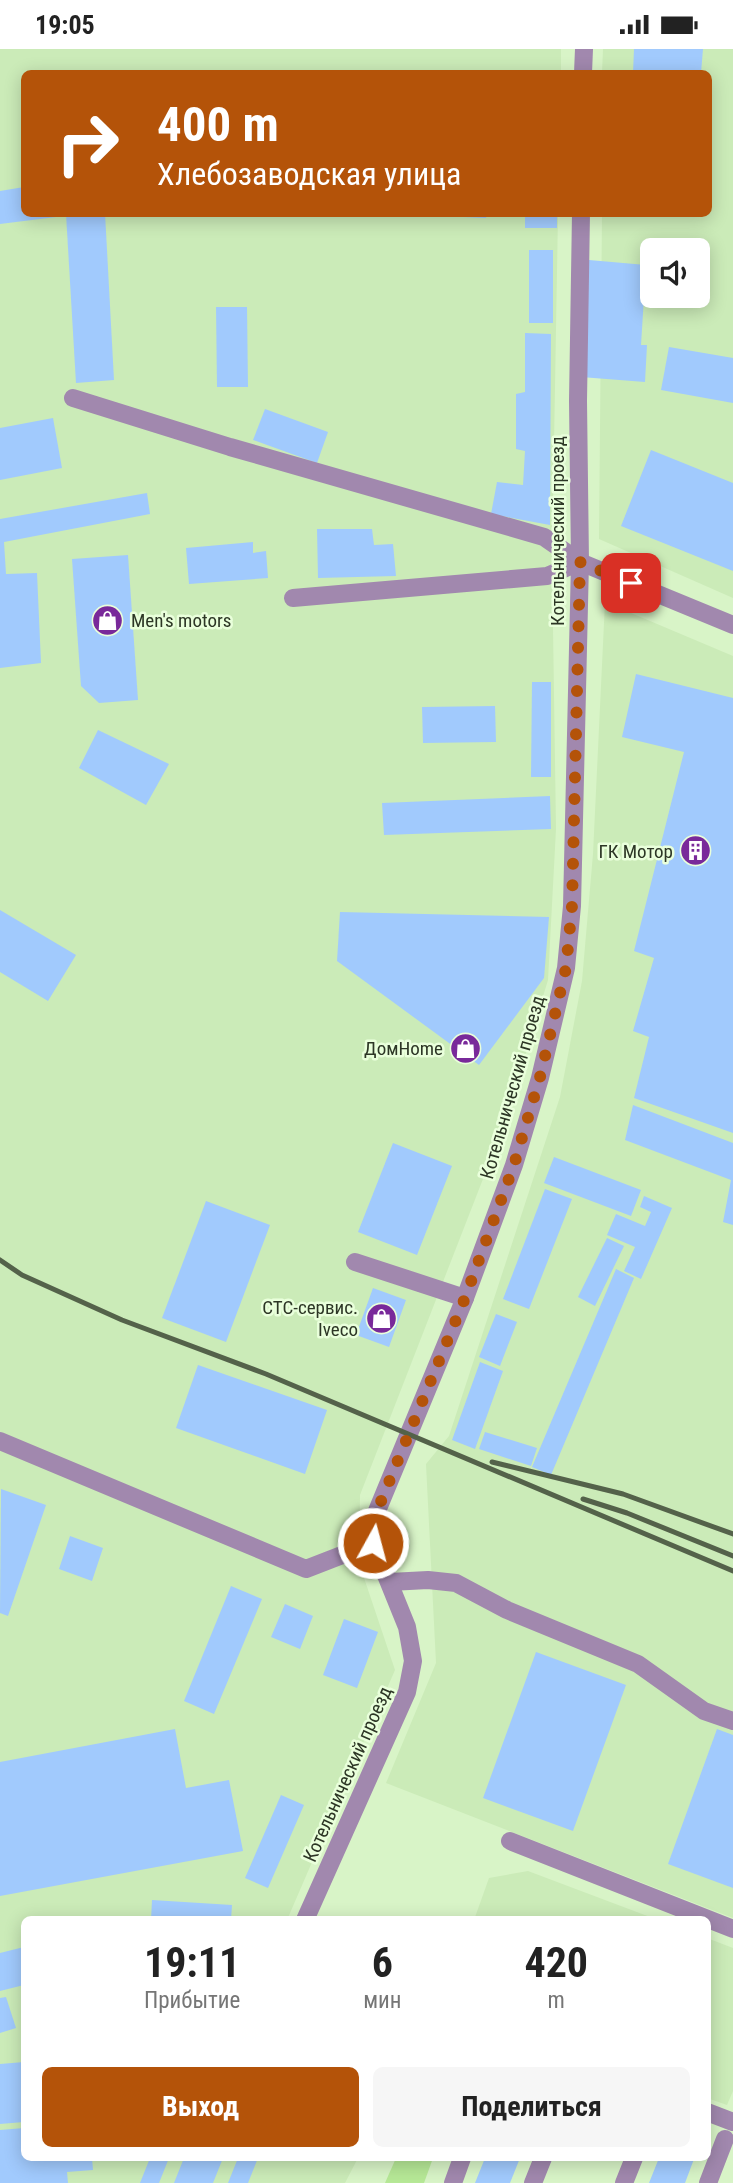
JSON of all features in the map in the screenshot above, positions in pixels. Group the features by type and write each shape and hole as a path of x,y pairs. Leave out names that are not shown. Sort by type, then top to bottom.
{"street":[{"path":"583,70 584,49"},
{"name":"Котельнический проезд","path":"307,1916 407,1692 413,1661 407,1627 373,1543 377,1511 465,1298 514,1165 540,1077 566,968 572,906 580,562 578,401 581,217"},
{"path":"73,398 230,447 544,537 580,562 733,625"},
{"path":"293,598 547,576 580,562"},
{"path":"355,1262 465,1298"},
{"path":"0,1441 306,1569 373,1543"},
{"path":"390,1582 428,1580 456,1583 507,1610 638,1664 704,1711 733,1721"},
{"path":"510,1841 700,1916"},
{"path":"711,1920 733,1929"},
{"path":"711,2114 733,2122"},
{"path":"708,2183 729,2141 711,2134"},
{"path":"453,2183 461,2161"},
{"path":"533,2183 542,2161"},
{"path":"624,2183 633,2161"}],"shaded area":[{"path":"0,49 561,49 561,70 21,70 21,217 558,217 552,560 556,829 548,980 504,1125 360,1495 359,1563 395,1670 289,1916 21,1916 21,2161 356,2161 345,2183 0,2183"},
{"path":"603,49 733,49 733,598 599,539 602,217 712,217 712,70 602,70"},
{"path":"605,602 733,656 733,1918 386,1783 436,1663 426,1464 449,1436 560,1097 582,981 593,854"},
{"path":"528,1871 647,1916 475,1916 489,1878"},
{"path":"711,1940 733,1948 733,2091 727,2105 711,2099"},
{"path":"395,2161 432,2161 424,2183 385,2183"}],"building":[{"path":"634,49 703,49 701,70 633,70"},
{"path":"21,188 21,217 56,217 0,224 0,191"},
{"path":"66,217 105,217 114,380 76,383"},
{"path":"525,217 557,217 557,228 525,228"},
{"path":"529,250 553,250 553,323 529,323"},
{"path":"589,260 640,264 640,308 643,308 641,345 647,345 645,382 581,377"},
{"path":"216,307 247,307 248,387 217,387"},
{"path":"525,333 551,334 550,525 491,514 497,482 523,485 525,451 516,449 516,394 525,392"},
{"path":"669,347 733,358 733,403 661,390"},
{"path":"265,409 328,432 317,463 253,440"},
{"path":"53,418 62,468 0,480 0,428"},
{"path":"651,450 733,483 733,571 621,526"},
{"path":"147,493 150,514 4,542 6,574 37,573 41,663 0,668 0,519"},
{"path":"317,529 372,529 374,545 393,544 396,576 318,578"},
{"path":"253,542 253,553 266,551 268,578 189,584 186,548"},
{"path":"128,555 138,700 99,703 81,686 72,559"},
{"name":"ГК Мотор","path":"636,674 733,698 733,1133 634,1098 649,1037 633,1031 654,958 634,951 684,752 622,737"},
{"path":"532,682 551,682 551,777 531,777"},
{"path":"495,706 496,742 423,743 422,707"},
{"path":"98,730 169,764 146,805 79,768"},
{"path":"550,796 551,829 384,835 382,803"},
{"path":"0,910 76,955 48,1001 0,972"},
{"path":"340,912 549,917 544,978 479,1065 337,961"},
{"path":"633,1105 733,1143 733,1225 723,1222 731,1180 625,1140"},
{"path":"393,1143 452,1166 417,1255 358,1232"},
{"path":"554,1157 641,1190 631,1216 544,1183"},
{"path":"545,1189 572,1199 529,1309 503,1299"},
{"path":"644,1196 672,1208 641,1279 624,1271 635,1247 607,1235 616,1214 645,1226 651,1212 640,1207"},
{"path":"206,1201 270,1225 226,1342 162,1318"},
{"path":"607,1238 624,1246 595,1306 578,1297"},
{"path":"616,1269 634,1278 551,1475 532,1467"},
{"name":"СТС-сервис. Iveco","path":"373,1288 406,1300 389,1347 356,1335"},
{"path":"496,1314 517,1322 500,1366 479,1357"},
{"path":"480,1362 503,1371 475,1449 452,1440"},
{"path":"198,1365 327,1410 305,1474 176,1428"},
{"path":"485,1432 537,1448 531,1466 479,1449"},
{"path":"1,1489 46,1505 8,1616 0,1613"},
{"path":"70,1536 103,1548 92,1581 59,1569"},
{"path":"231,1586 262,1599 214,1714 184,1701"},
{"path":"285,1604 313,1616 300,1649 271,1637"},
{"path":"344,1619 378,1632 357,1688 323,1675"},
{"path":"536,1652 626,1685 573,1831 483,1798"},
{"path":"175,1729 186,1788 229,1780 243,1851 0,1896 0,1762"},
{"path":"717,1729 733,1735 733,1888 668,1864"},
{"path":"281,1795 304,1805 268,1888 245,1878"},
{"path":"152,1900 232,1905 231,1916 151,1916"},
{"path":"21,1948 21,1986 0,1991 0,1953"},
{"path":"6,1997 16,2028 0,2033 0,1998"},
{"path":"21,2062 21,2122 0,2124 0,2064"},
{"path":"21,2128 21,2161 92,2161 93,2170 67,2172 68,2183 0,2183 0,2130"},
{"path":"149,2161 168,2161 159,2183 140,2183"},
{"path":"183,2161 222,2161 213,2183 174,2183"},
{"path":"237,2161 257,2161 248,2183 228,2183"},
{"path":"484,2161 519,2161 510,2183 475,2183"},
{"path":"658,2161 693,2161 685,2183 649,2183"}],"railway":[{"path":"0,1260 22,1275 122,1320 266,1374 733,1571"},
{"path":"492,1462 623,1494 733,1534"},
{"path":"583,1499 627,1513 733,1556"}],"place":[{"name":"Men's motors","path":"108,620"},
{"name":"ГК Мотор","path":"696,851"},
{"name":"ДомHome","path":"466,1048"},
{"name":"СТС-сервис. Iveco","path":"381,1318"}],"route":[{"path":"373,1543 377,1511 465,1298 514,1165 554,1024 566,968 572,906 580,562 631,583"}]}
